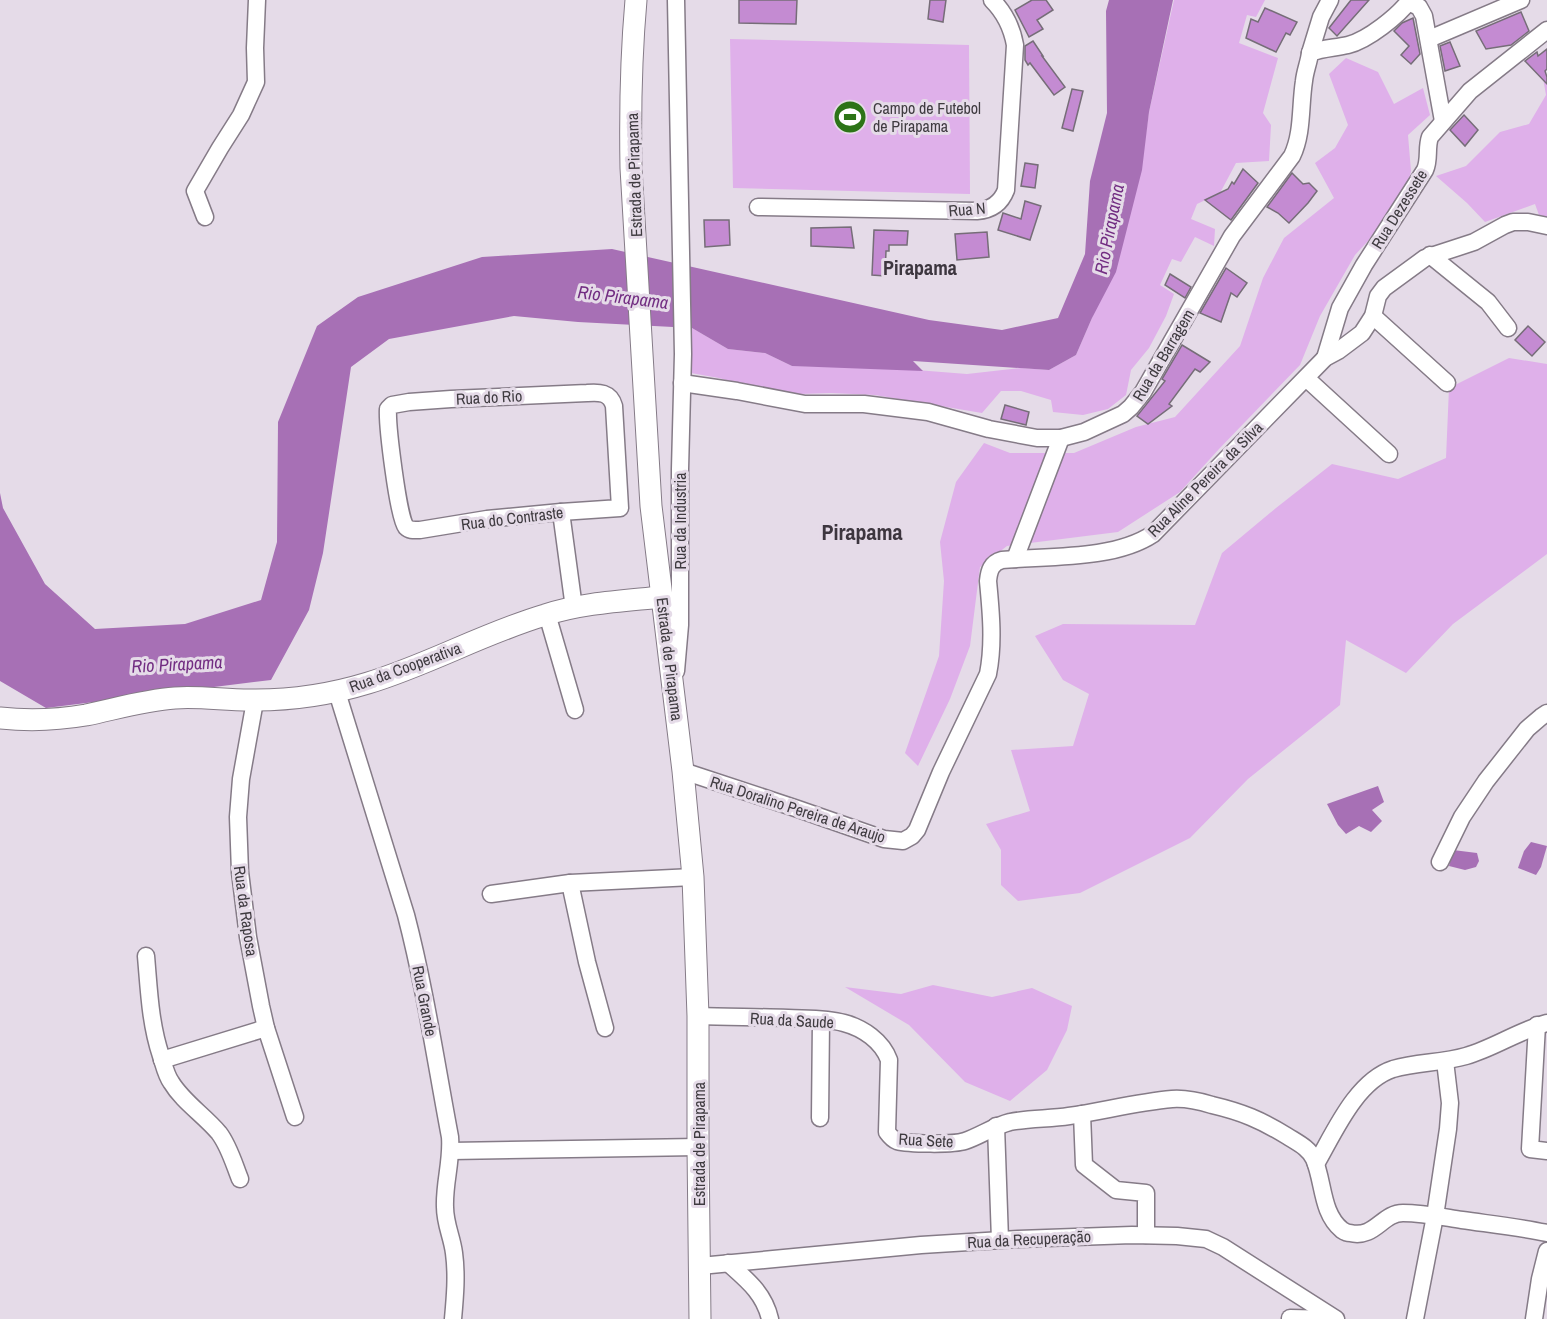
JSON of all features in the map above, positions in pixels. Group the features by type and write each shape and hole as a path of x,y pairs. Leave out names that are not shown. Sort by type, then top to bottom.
{"street":[{"path":"206,217 195,191 241,115 256,82 257,0"},
{"name":"Estrada de Pirapama","path":"636,0 633,30 631,135 651,506 670,596 673,687 693,877 698,1016 700,1319"},
{"name":"Rua da Industria","path":"670,596 680,469 683,354 676,0"},
{"name":"Rua N","path":"758,207 966,211 989,209 997,204 1003,198 1006,190 1015,45 1009,23 992,0"},
{"name":"Rua da Barragem","path":"682,383 805,404 864,404 905,409 1037,438 1061,438 1084,432 1122,414 1143,392 1232,236 1292,156 1299,134 1304,81 1310,53 1329,0"},
{"path":"1429,39 1521,0"},
{"path":"1310,53 1354,43 1402,10 1409,1 1419,7 1424,16 1443,121"},
{"name":"Rua Dezessete","path":"1326,358 1340,308 1364,265 1423,174 1427,165 1430,138 1470,91 1547,30"},
{"name":"Rua Aline Pereira da Silva","path":"912,836 917,830 941,772 988,674 991,643 988,581 991,567 998,561 1096,553 1122,548 1143,540 1162,525 1326,358 1357,338 1373,316 1378,296 1384,288 1430,255 1474,242 1505,225 1514,222 1528,222 1547,226"},
{"path":"1430,255 1488,302 1508,328"},
{"path":"1373,316 1447,383"},
{"path":"1306,378 1389,454"},
{"name":"Rua do Rio","path":"406,526 401,513 390,443 388,409 393,405 409,402 586,393 608,395 612,400 614,413 620,508"},
{"path":"1015,559 1061,438"},
{"name":"Rua do Contraste","path":"406,526 411,530 420,530 487,519 620,508"},
{"path":"561,512 574,608"},
{"name":"Rua da Cooperativa","path":"0,718 38,720 68,718 172,698 255,700 337,692 388,676 547,614 574,608 670,596"},
{"path":"547,614 575,710"},
{"name":"Rua Grande","path":"337,692 414,945 450,1137 451,1151 444,1206 445,1221 454,1250 456,1266 453,1319"},
{"name":"Rua da Raposa","path":"255,700 240,779 238,847 248,937 266,1028 295,1117"},
{"path":"1440,862 1457,826 1480,790 1527,729 1547,713"},
{"name":"Rua Doralino Pereira de Araujo","path":"683,771 885,839 903,841 912,836"},
{"path":"491,894 570,883 693,877"},
{"path":"570,883 604,1028"},
{"path":"146,956 152,1023 162,1060 171,1082 217,1131 240,1179"},
{"name":"Rua da Saude","path":"698,1016 821,1020 844,1023 858,1028 880,1043"},
{"path":"820,1118 821,1020"},
{"path":"1547,1151 1530,1149 1542,1024 1528,1028 1477,1052 1445,1061 1393,1069 1374,1079 1356,1098 1316,1164 1329,1211 1335,1222 1346,1232 1364,1234 1395,1214 1401,1213 1547,1233"},
{"path":"162,1060 266,1028"},
{"name":"Rua Sete","path":"880,1043 889,1060 887,1132 891,1138 898,1141 963,1142 996,1126 1023,1120 1055,1118 1173,1099 1198,1101 1237,1110 1271,1126 1307,1149 1316,1164"},
{"path":"1415,1319 1450,1116 1445,1061"},
{"path":"1082,1114 1084,1165 1116,1190 1146,1193 1146,1235"},
{"path":"996,1126 1000,1240"},
{"path":"451,1151 698,1147"},
{"name":"Rua da Recuperação","path":"700,1266 921,1245 1000,1240 1146,1235 1194,1237 1215,1243 1337,1319"},
{"path":"1534,1319 1547,1251"},
{"path":"728,1263 761,1296 767,1306 770,1319"},
{"path":"1290,1318 1337,1319"}],"shaded area":[{"path":"1174,0 1265,0 1256,17 1247,15 1239,43 1278,58 1263,113 1271,125 1269,161 1236,163 1220,193 1197,204 1191,219 1215,229 1214,246 1195,237 1181,262 1172,259 1160,285 1174,294 1166,316 1149,348 1131,370 1126,395 1108,409 1083,415 1053,412 1051,400 1021,391 1001,391 982,413 875,395 800,394 754,388 691,373 692,328 728,349 765,353 792,366 878,367 967,374 1021,368 1049,370 1076,355 1092,318 1140,175 1149,112"},
{"name":"Campo de Futebol de Pirapama","path":"730,39 969,45 970,194 733,188"},
{"path":"1346,58 1378,72 1394,104 1423,88 1430,115 1408,135 1411,171 1405,201 1355,255 1320,316 1300,365 1180,492 1118,532 1007,546 980,567 970,646 950,699 918,766 905,753 939,656 944,581 940,542 956,482 984,443 1010,453 1074,453 1136,427 1175,417 1240,346 1263,278 1284,238 1334,198 1315,163 1335,148 1348,125 1329,74"},
{"path":"1547,75 1547,217 1539,215 1535,204 1485,222 1436,176 1466,166 1500,132 1529,124 1546,95 1543,78"},
{"path":"1509,358 1547,364 1547,554 1453,624 1406,673 1346,640 1340,705 1248,779 1190,838 1080,893 1018,901 1001,885 1001,850 986,824 1030,811 1011,750 1073,746 1089,694 1063,680 1035,636 1063,624 1195,625 1222,553 1332,464 1398,479 1446,458 1449,388"},
{"path":"933,985 992,997 1032,988 1072,1006 1067,1030 1047,1070 1010,1101 965,1082 909,1025 845,987 901,994"}],"water":[{"name":"Rio Pirapama","path":"1109,0 1173,0 1149,112 1142,170 1116,272 1076,355 1049,370 913,361 923,371 792,366 765,353 728,349 692,328 514,316 389,339 351,367 323,553 309,610 271,680 46,708 0,681 0,493 3,508 45,584 95,629 185,624 261,600 277,542 278,422 317,326 358,297 482,257 612,249 929,320 1002,330 1058,318 1085,254 1090,181 1107,113 1106,11"},
{"path":"1378,786 1384,802 1372,810 1382,821 1371,832 1359,826 1346,834 1338,825 1327,804"},
{"path":"1531,842 1547,846 1541,867 1536,875 1518,868 1524,851"},
{"path":"1453,850 1477,853 1479,861 1476,867 1465,870 1449,866"}],"building":[{"path":"739,0 797,0 796,24 739,23"},
{"path":"930,0 946,0 943,22 928,19"},
{"path":"1032,0 1046,0 1053,10 1037,20 1043,29 1029,37 1015,10"},
{"path":"1351,0 1369,0 1337,36 1329,28"},
{"path":"1265,8 1297,22 1290,35 1286,33 1276,52 1246,38 1251,19 1258,22"},
{"path":"1521,12 1529,31 1511,45 1486,49 1476,31"},
{"path":"1413,18 1420,54 1411,64 1401,55 1409,46 1394,31 1402,23"},
{"path":"1033,41 1065,87 1054,95 1030,63 1028,65 1025,60 1025,46"},
{"path":"1450,42 1460,66 1445,71 1440,46"},
{"path":"1547,49 1547,69 1545,71 1547,84 1525,61 1537,52 1538,56"},
{"path":"1072,89 1083,91 1073,131 1062,128"},
{"path":"1464,115 1478,130 1465,146 1450,130"},
{"path":"1025,163 1038,165 1035,188 1021,186"},
{"path":"1243,169 1258,183 1231,220 1205,200 1228,189"},
{"path":"1292,173 1303,184 1309,183 1317,191 1289,223 1267,207"},
{"path":"1025,201 1041,206 1030,240 998,230 1003,213 1021,219"},
{"path":"704,220 729,220 730,245 705,247"},
{"path":"851,227 854,248 811,246 811,228"},
{"path":"874,230 908,231 907,245 889,245 889,251 886,251 885,276 872,275"},
{"path":"987,232 989,257 957,260 955,234"},
{"path":"1226,268 1247,283 1237,297 1231,293 1221,322 1200,313"},
{"path":"1170,274 1191,287 1185,298 1165,285"},
{"path":"1528,326 1545,342 1532,356 1515,340"},
{"path":"1182,345 1210,362 1200,372 1195,369 1169,404 1172,406 1148,424 1137,416 1165,381 1162,379"},
{"path":"1005,405 1029,412 1026,425 1001,419"}],"place":[{"name":"Campo de Futebol de Pirapama","path":"850,117"}],"district":[{"name":"Pirapama","path":"920,267"},
{"name":"Pirapama","path":"862,532"}]}
